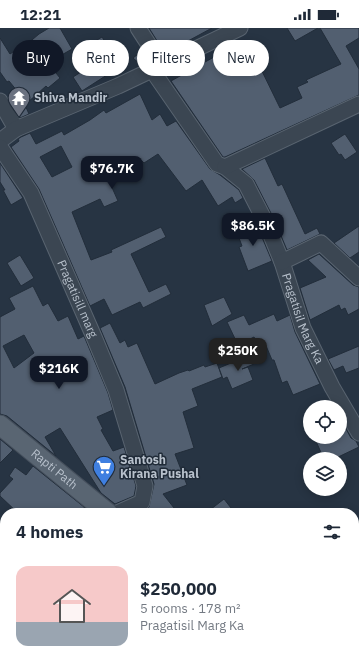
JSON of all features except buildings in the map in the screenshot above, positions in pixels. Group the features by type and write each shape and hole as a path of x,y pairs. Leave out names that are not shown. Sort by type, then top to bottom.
{"main road":[{"name":"Rapti Path","path":"0,426 102,508"}],"street":[{"name":"Pragatisil Marg Ka","path":"138,28 144,40"},
{"path":"205,45 240,28"},
{"path":"0,141 16,129 140,76"},
{"name":"Pragatisil Marg Ka","path":"162,76 217,164 225,167 246,184 266,223 282,262 303,328 332,386 359,433"},
{"path":"0,101 16,129"},
{"path":"225,167 359,104"},
{"name":"Pragatisill marg","path":"0,147 31,194 116,390 145,486 142,502 128,508"},
{"path":"282,262 321,243 359,278"}],"place":[{"name":"Shiva Mandir","path":"19,118"},
{"name":"Santosh Kirana Pushal","path":"104,486"}]}
